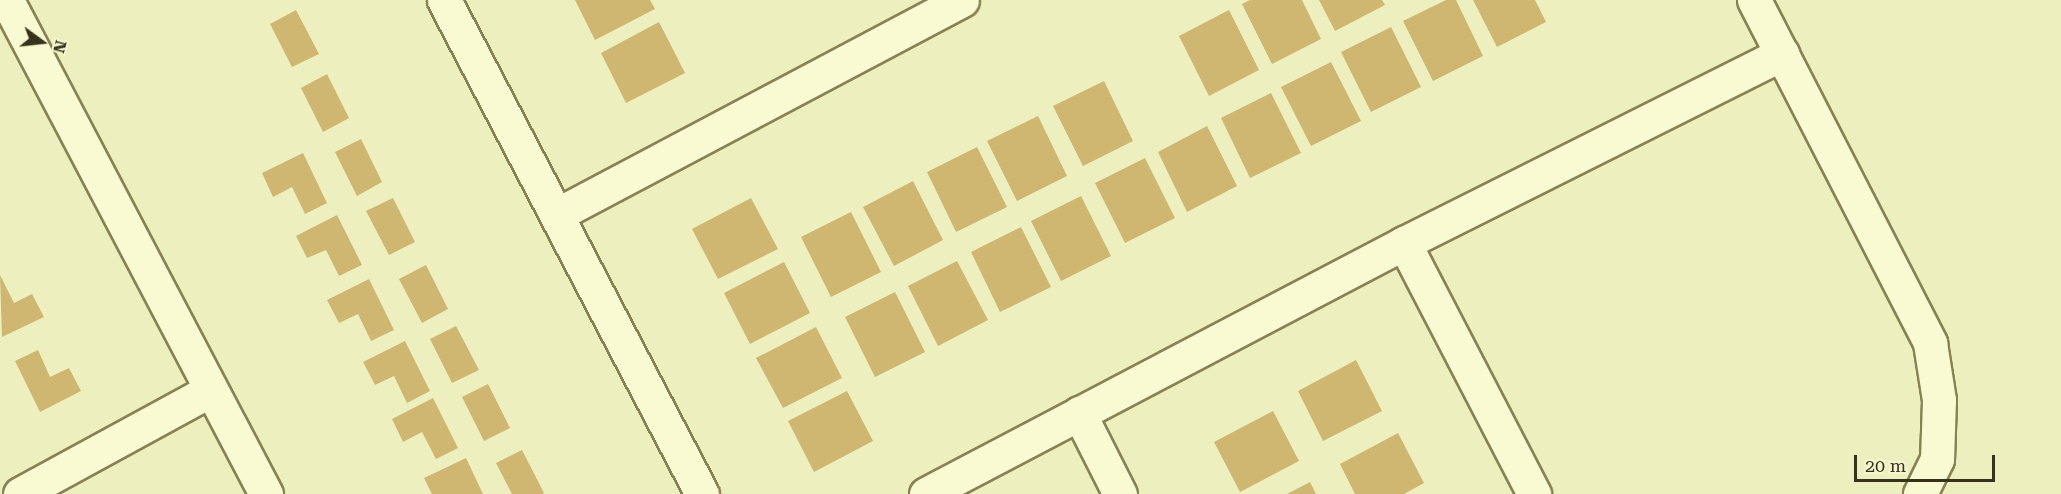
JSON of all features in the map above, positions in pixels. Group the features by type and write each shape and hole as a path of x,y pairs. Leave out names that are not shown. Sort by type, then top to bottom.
{"street":[{"path":"444,0 558,214 702,494"},
{"path":"558,214 962,0"},
{"path":"1754,0 1930,343 1939,400 1937,459 1920,494"},
{"path":"12,8 266,494"},
{"path":"926,494 1404,243 1782,54"},
{"path":"1404,243 1534,494"},
{"path":"20,494 211,390"},
{"path":"1079,413 1120,494"}],"building":[{"path":"575,0 650,0 655,9 595,40"},
{"path":"1250,0 1302,0 1321,39 1272,64 1242,4"},
{"path":"1319,0 1382,0 1385,5 1335,31"},
{"path":"1446,0 1456,0 1483,56 1433,81 1403,21"},
{"path":"1473,0 1535,0 1546,22 1497,47"},
{"path":"296,10 319,54 292,67 270,24"},
{"path":"1229,10 1259,70 1209,96 1179,36"},
{"path":"659,22 685,73 626,103 601,53"},
{"path":"1391,27 1421,87 1371,112 1341,52"},
{"path":"1331,62 1361,121 1311,146 1281,87"},
{"path":"327,74 349,118 323,132 301,88"},
{"path":"1104,81 1133,141 1083,166 1053,106"},
{"path":"1271,93 1301,153 1250,178 1221,118"},
{"path":"1038,116 1067,176 1017,201 987,141"},
{"path":"1207,126 1237,186 1187,212 1158,152"},
{"path":"361,139 382,182 357,196 335,152"},
{"path":"977,147 1007,207 956,232 927,172"},
{"path":"303,153 327,203 305,214 292,187 273,197 262,173"},
{"path":"1145,158 1175,218 1125,243 1095,183"},
{"path":"913,181 943,240 894,266 863,207"},
{"path":"1081,196 1111,256 1061,281 1031,221"},
{"path":"393,198 415,242 389,255 366,211"},
{"path":"751,198 778,249 718,279 692,229"},
{"path":"851,212 881,272 831,297 801,237"},
{"path":"337,215 362,265 339,276 326,250 307,258 296,236"},
{"path":"1021,227 1051,287 1000,312 971,252"},
{"path":"957,261 988,320 938,346 908,286"},
{"path":"784,262 810,313 750,344 724,293"},
{"path":"426,265 448,309 422,323 399,279"},
{"path":"0,275 14,303 32,294 44,317 2,337"},
{"path":"369,279 394,330 371,341 358,314 339,323 327,300"},
{"path":"895,292 925,352 875,377 845,317"},
{"path":"456,326 479,370 452,383 430,339"},
{"path":"816,327 842,378 783,408 756,358"},
{"path":"405,341 430,391 407,403 394,376 375,385 363,362"},
{"path":"38,350 50,377 69,368 81,391 40,412 15,361"},
{"path":"1356,360 1382,411 1323,441 1298,391"},
{"path":"488,384 510,428 484,441 462,397"},
{"path":"847,391 873,441 814,472 788,421"},
{"path":"433,398 458,448 436,459 422,432 403,442 392,419"},
{"path":"1273,411 1299,461 1240,492 1214,442"},
{"path":"1398,433 1424,483 1404,494 1355,494 1340,464"},
{"path":"522,450 544,493 542,494 512,494 496,463"},
{"path":"466,458 483,494 432,494 424,478"},
{"path":"1310,482 1316,494 1287,494"}]}
